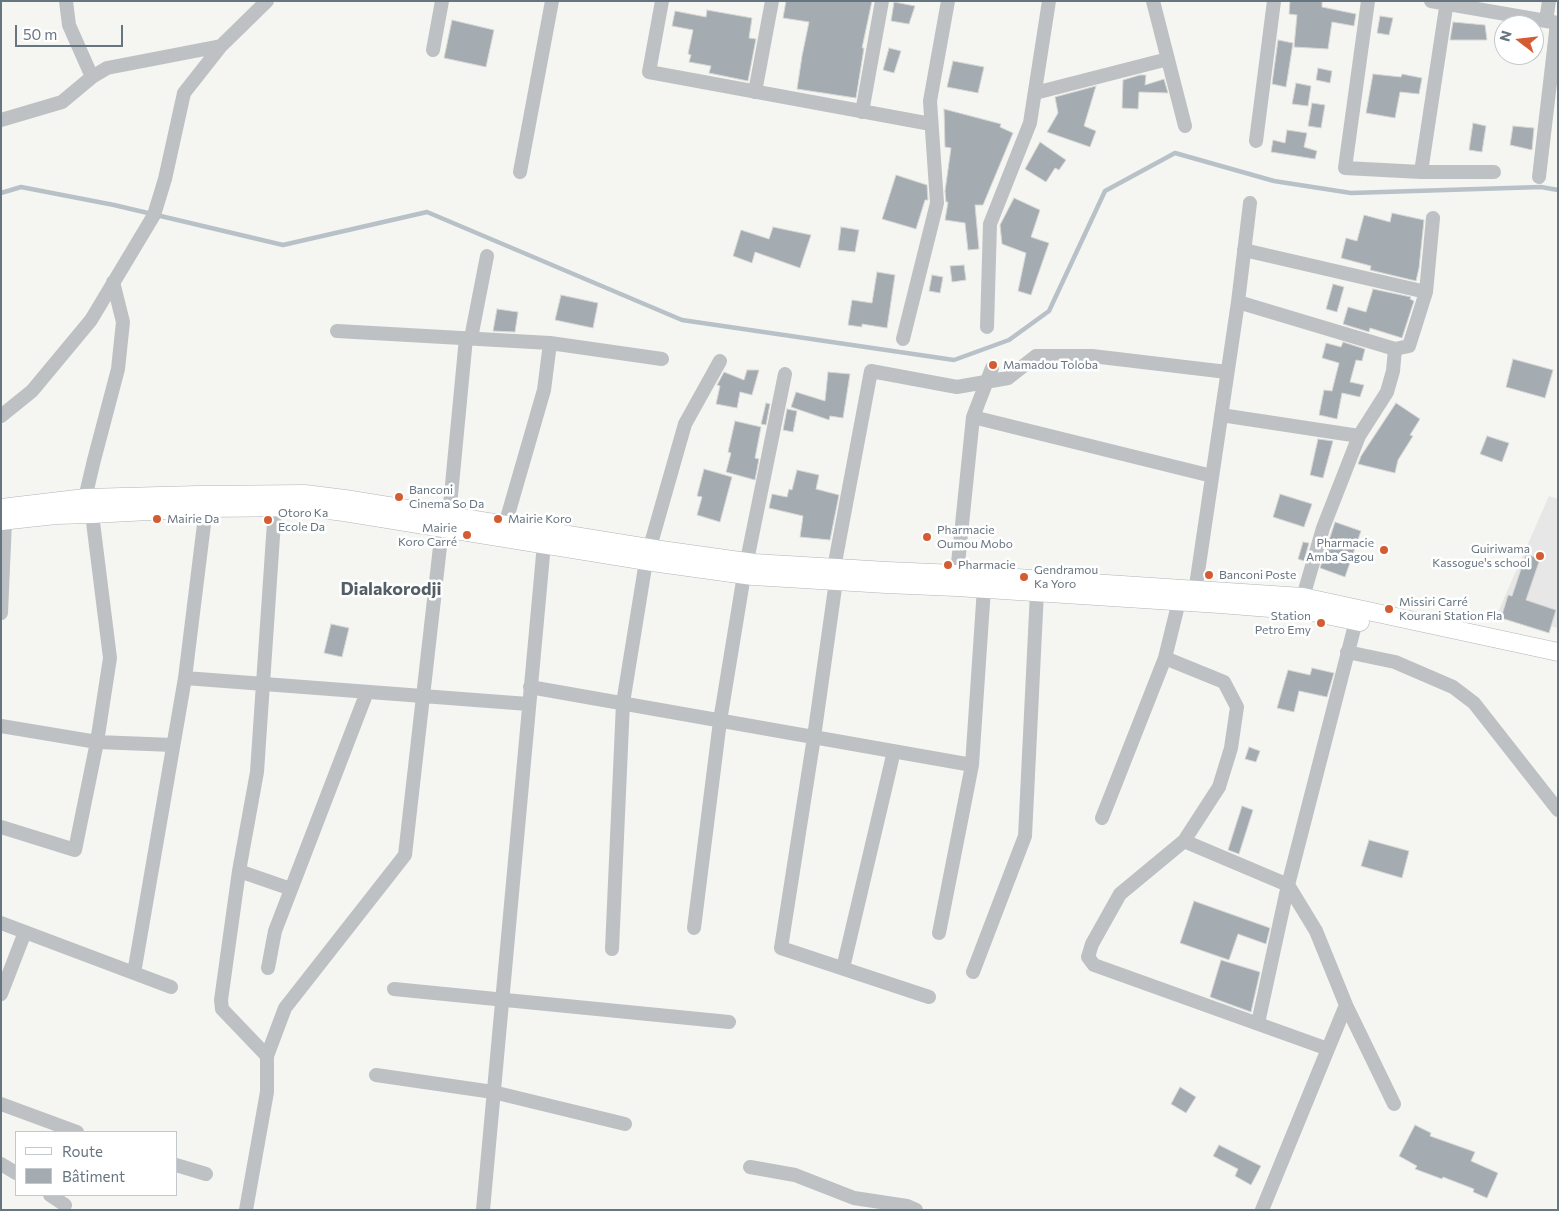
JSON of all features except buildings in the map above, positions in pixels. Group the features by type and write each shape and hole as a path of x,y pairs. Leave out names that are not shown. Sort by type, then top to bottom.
{"main road":[{"path":"3,517 56,515 89,506 198,495 305,494 345,499 544,544 648,555 745,569 1187,595 1307,611 1558,664"},
{"path":"89,506 304,507 445,522 505,525 648,555"},
{"path":"956,580 984,588 1037,592 1303,597 1558,652"}],"street":[{"path":"66,1 69,26 92,77"},
{"path":"1,416 32,391 91,320 154,215 165,180 184,93 221,46 267,1"},
{"path":"433,50 442,1"},
{"path":"520,172 552,1"},
{"path":"662,1 649,72 931,124"},
{"path":"755,92 772,1"},
{"path":"862,112 882,1"},
{"path":"903,339 937,203 930,101 948,1"},
{"path":"987,327 990,224 1030,122 1048,1"},
{"path":"1153,1 1185,126"},
{"path":"1256,141 1274,1"},
{"path":"1368,1 1346,169 1494,172"},
{"path":"1431,1 1553,23"},
{"path":"1539,177 1553,23 1549,1"},
{"path":"1421,172 1447,3"},
{"path":"1,120 62,102 92,77 107,68 221,46"},
{"path":"1035,93 1168,59"},
{"path":"1102,818 1165,658 1187,595 1212,476 1238,302 1250,203"},
{"path":"1238,302 1395,349 1404,348 1410,344 1426,292 1433,218"},
{"path":"1244,250 1426,292"},
{"path":"246,1210 267,1092 268,1056 285,1008 405,855 423,696 469,338 487,256"},
{"path":"1,827 75,850 97,742 110,658 89,506 94,460 118,369 123,322 113,282"},
{"path":"337,331 550,343 662,359"},
{"path":"505,525 544,390 550,343"},
{"path":"1303,597 1323,528 1358,436 1387,392 1393,371 1395,349"},
{"path":"929,997 781,948 814,737 835,575 871,371 957,388 1008,378 1036,356 1092,356 1228,372"},
{"path":"612,949 623,703 648,555 685,424 720,361"},
{"path":"956,580 973,417 992,368"},
{"path":"694,928 720,721 745,569 785,374"},
{"path":"1221,415 1358,436"},
{"path":"973,417 1212,476"},
{"path":"268,1056 222,1009 221,1000 239,871 257,772 275,507"},
{"path":"134,973 185,678 206,508"},
{"path":"1,613 3,517"},
{"path":"483,1210 544,544"},
{"path":"939,933 972,765 984,588"},
{"path":"973,972 1025,836 1037,592"},
{"path":"1258,1023 1288,885 1356,621"},
{"path":"1347,652 1395,662 1453,687 1474,703 1558,810"},
{"path":"1165,658 1224,682 1237,707 1231,748 1219,787 1184,840 1120,894 1092,944 1088,957 1094,965 1328,1049"},
{"path":"185,678 528,704"},
{"path":"530,687 972,765"},
{"path":"268,968 275,931 367,692"},
{"path":"1,726 97,742 173,745"},
{"path":"843,968 894,751"},
{"path":"1184,840 1288,885 1316,931 1346,1005 1394,1104"},
{"path":"239,871 291,889"},
{"path":"1,923 171,987"},
{"path":"1,994 25,932"},
{"path":"394,990 729,1022"},
{"path":"1262,1210 1346,1005"},
{"path":"376,1075 493,1092 625,1124"},
{"path":"1,1104 74,1131"},
{"path":"1,1164 15,1172"},
{"path":"178,1165 206,1174"},
{"path":"750,1168 795,1175 854,1198 907,1206 916,1210"},
{"path":"52,1196 66,1203"}],"shaded area":[{"name":"Guiriwama Kassogue's school","path":"1549,496 1558,499 1558,628 1498,612"}],"waterway":[{"path":"1,193 21,187 114,205 283,245 427,212 682,320 954,360 1009,340 1049,311 1105,191 1175,153 1274,181 1351,193 1541,187 1558,190"}],"place":[{"name":"Mamadou Toloba","path":"993,365"},
{"name":"Banconi Cinema So Da","path":"399,497"},
{"name":"Mairie Da","path":"157,519"},
{"name":"Mairie Koro","path":"498,519"},
{"name":"Otoro Ka Ecole Da","path":"268,520"},
{"name":"Mairie Koro Carré","path":"467,535"},
{"name":"Pharmacie Oumou Mobo","path":"927,537"},
{"name":"Pharmacie Amba Sagou","path":"1384,550"},
{"name":"Guiriwama Kassogue's school","path":"1540,556"},
{"name":"Pharmacie","path":"948,565"},
{"name":"Banconi Poste","path":"1209,575"},
{"name":"Gendramou Ka Yoro","path":"1024,577"},
{"name":"Missiri Carré Kourani Station Fla","path":"1389,609"},
{"name":"Station Petro Emy","path":"1321,623"}],"district":[{"name":"Dialakorodji","path":"391,589"}]}
